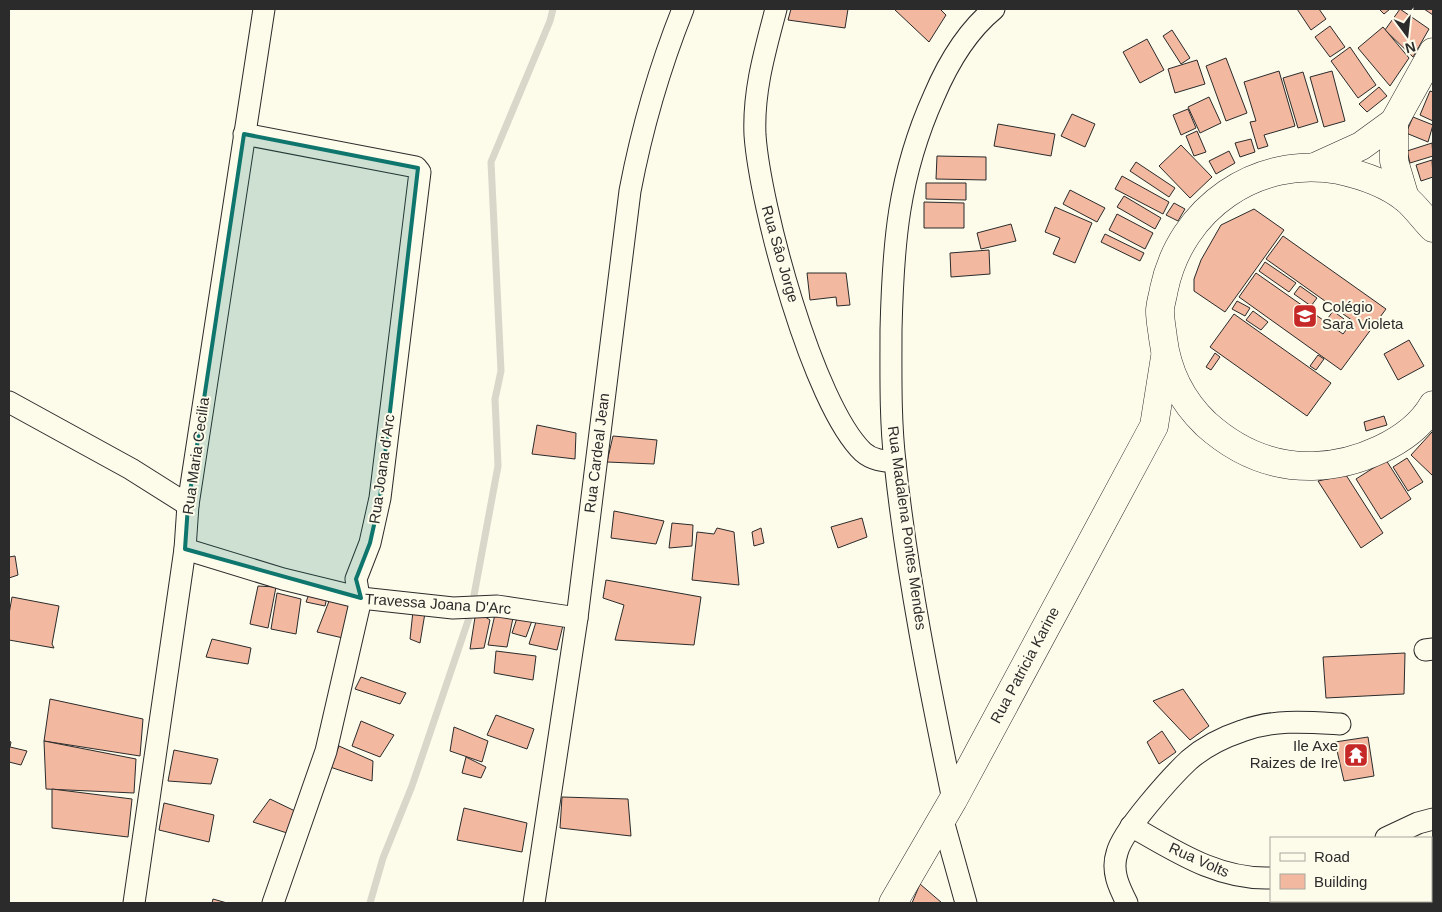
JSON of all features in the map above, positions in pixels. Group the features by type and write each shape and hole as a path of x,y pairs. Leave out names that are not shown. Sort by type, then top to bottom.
{"main road":[{"path":"1433,52 1394,122 1361,146 1318,166 1270,172 1227,192 1193,224 1169,264 1160,311 1166,357 1177,387 1194,413 1223,439 1256,457 1294,466 1332,466 1370,456 1403,436 1433,405"},
{"path":"1394,122 1394,161 1405,198"},
{"path":"1318,166 1364,175 1405,198 1433,228"},
{"name":"Rua Patricia Karine","path":"893,903 948,809 1154,426 1166,357"},
{"path":"1154,426 1174,417 1194,413"}],"street":[{"name":"Rua Maria Cecilia","path":"134,903 185,549 188,505 264,9"},
{"name":"Rua Cardeal Jean","path":"534,903 576,618 630,191 641,133 663,60 683,9"},
{"name":"Rua Sâo Jorge","path":"776,9 758,77 756,135 764,197 780,263 818,374 834,411 853,441 865,453 878,461 895,462"},
{"name":"Rua Madalena Pontes Mendes","path":"966,903 948,809 895,462 891,396 892,260 901,190 923,118 961,43 980,20 994,9"},
{"name":"Rua Joana d'Arc","path":"244,134 419,169 380,498 370,543 355,585 361,598 326,751 273,903"},
{"path":"9,402 130,469 188,505"},
{"name":"Travessa Joana D'Arc","path":"185,549 283,579 361,598 453,608 496,606 576,618"},
{"path":"1127,903 1115,874 1117,853 1131,826 1190,760 1214,743 1242,731 1267,724 1300,722 1340,724"},
{"path":"1388,837 1418,823 1433,819"},
{"name":"Rua Volts","path":"1131,826 1210,868 1232,875 1270,878"}],"highlighted area":[{"path":"244,134 418,168 380,498 370,543 356,579 361,598 185,549 188,505"}],"building":[{"path":"791,9 848,9 845,28 788,20"},
{"path":"894,9 940,9 946,15 929,42"},
{"path":"1297,9 1319,9 1326,19 1311,30"},
{"path":"1379,9 1390,9 1384,14"},
{"path":"1400,9 1429,29 1413,57 1385,30"},
{"path":"1424,9 1433,9 1433,15"},
{"path":"1330,26 1345,47 1330,57 1315,37"},
{"path":"1383,27 1409,58 1390,86 1358,48"},
{"path":"1172,30 1190,58 1181,64 1163,36"},
{"path":"1147,39 1164,70 1140,83 1123,52"},
{"path":"1350,47 1376,85 1358,98 1331,61"},
{"path":"1226,58 1247,113 1226,121 1206,66"},
{"path":"1197,60 1205,84 1175,93 1168,69"},
{"path":"1279,71 1295,126 1264,135 1268,146 1258,149 1250,122 1256,121 1244,82"},
{"path":"1332,71 1345,121 1324,127 1310,77"},
{"path":"1303,72 1318,122 1298,128 1283,78"},
{"path":"1379,87 1387,96 1367,112 1359,104"},
{"path":"1430,91 1433,92 1433,121 1420,115"},
{"path":"1209,97 1221,123 1200,133 1188,107"},
{"path":"1188,109 1196,128 1181,135 1173,115"},
{"path":"1072,114 1095,124 1085,147 1061,136"},
{"path":"1413,117 1433,125 1428,142 1406,133"},
{"path":"998,124 1055,134 1051,156 994,146"},
{"path":"1197,131 1206,152 1194,156 1186,136"},
{"path":"1251,139 1255,152 1240,157 1235,143"},
{"path":"1432,143 1433,156 1410,163 1407,151"},
{"path":"1181,145 1212,177 1190,198 1159,166"},
{"path":"1229,151 1235,163 1216,174 1209,161"},
{"path":"937,156 986,157 986,180 936,179"},
{"path":"1432,160 1433,177 1421,181 1416,165"},
{"path":"1136,162 1175,188 1169,197 1130,171"},
{"path":"1122,176 1169,202 1163,214 1115,189"},
{"path":"926,183 966,183 966,200 926,199"},
{"path":"1070,190 1105,208 1097,222 1063,204"},
{"path":"1124,196 1161,218 1155,229 1117,207"},
{"path":"924,202 964,203 964,228 924,228"},
{"path":"1174,203 1185,209 1178,221 1166,215"},
{"path":"1055,207 1092,223 1075,263 1053,254 1060,238 1045,232"},
{"path":"1254,209 1284,230 1225,312 1194,291 1194,279 1201,260 1221,225"},
{"path":"1117,214 1153,233 1145,249 1109,230"},
{"path":"1011,224 1016,241 981,249 977,233"},
{"path":"1105,234 1144,253 1140,261 1101,242"},
{"path":"1283,236 1386,309 1341,370 1239,297 1256,273 1343,334 1353,321 1266,259"},
{"path":"989,250 990,274 951,277 950,253"},
{"path":"1265,262 1296,283 1289,292 1259,271"},
{"path":"807,273 846,273 850,305 837,306 836,297 810,300"},
{"path":"1300,286 1317,298 1311,306 1294,294"},
{"path":"1237,301 1250,308 1245,316 1232,309"},
{"path":"1253,311 1268,322 1261,330 1246,320"},
{"path":"1333,311 1344,319 1339,326 1328,318"},
{"path":"1234,314 1331,383 1307,416 1210,347"},
{"path":"1409,340 1424,366 1398,380 1384,354"},
{"path":"1215,353 1220,357 1211,370 1206,367"},
{"path":"1318,355 1324,359 1316,370 1310,366"},
{"path":"1384,416 1387,425 1366,431 1364,422"},
{"path":"537,425 576,433 575,459 532,454"},
{"path":"1433,433 1433,476 1411,455"},
{"path":"613,436 657,440 654,464 607,462"},
{"path":"1407,458 1423,482 1408,491 1393,467"},
{"path":"1386,460 1411,499 1381,519 1356,479"},
{"path":"1346,475 1383,533 1361,548 1318,481"},
{"path":"614,511 664,521 656,544 611,538"},
{"path":"862,518 867,537 838,548 831,527"},
{"path":"672,523 693,525 692,546 669,548"},
{"path":"717,528 734,532 739,585 692,580 697,532 714,534"},
{"path":"761,528 764,543 754,546 752,532"},
{"path":"15,556 18,575 9,578 9,557"},
{"path":"606,580 701,597 694,645 615,640 624,605 603,598"},
{"path":"258,586 276,587 268,628 250,624"},
{"path":"277,593 301,599 296,634 271,629"},
{"path":"309,594 327,597 325,606 306,602"},
{"path":"331,596 354,603 343,638 317,632"},
{"path":"12,597 59,606 52,644 54,648 9,640 9,614"},
{"path":"496,610 514,613 507,647 488,645"},
{"path":"413,611 425,613 420,643 410,639"},
{"path":"476,611 490,620 484,648 470,649"},
{"path":"518,615 533,618 526,637 512,633"},
{"path":"537,619 564,621 557,650 529,644"},
{"path":"212,639 251,648 248,664 206,657"},
{"path":"496,651 536,656 533,680 494,673"},
{"path":"1405,653 1404,694 1326,698 1323,657"},
{"path":"361,677 406,693 400,704 355,689"},
{"path":"1183,689 1209,726 1190,740 1153,701"},
{"path":"50,699 143,719 140,756 44,741"},
{"path":"496,715 534,729 527,749 487,735"},
{"path":"361,721 394,735 380,757 352,746"},
{"path":"454,727 488,741 482,762 450,751"},
{"path":"1162,731 1176,752 1159,764 1147,742"},
{"path":"1368,737 1374,776 1344,781 1335,742"},
{"path":"9,741 11,742 10,747 27,751 21,765 9,762"},
{"path":"44,741 136,759 134,793 46,789"},
{"path":"339,746 373,761 372,781 330,767"},
{"path":"174,750 218,759 211,784 168,781"},
{"path":"466,757 486,767 481,778 462,773"},
{"path":"52,789 132,799 128,837 52,828"},
{"path":"562,797 628,799 631,836 560,828"},
{"path":"270,799 295,811 287,833 253,822"},
{"path":"164,803 214,815 209,842 159,830"},
{"path":"464,808 527,823 522,852 457,840"},
{"path":"920,884 942,903 912,903"},
{"path":"213,899 227,903 212,903"}],"waterway":[{"path":"472,606 498,466 495,399 501,371 491,162 550,21 553,9"},
{"path":"370,903 383,858 412,786 471,612"}],"place":[{"name":"Colégio Sara Violeta","path":"1305,316"},
{"name":"Ile Axe Raizes de Ire","path":"1356,755"}]}
